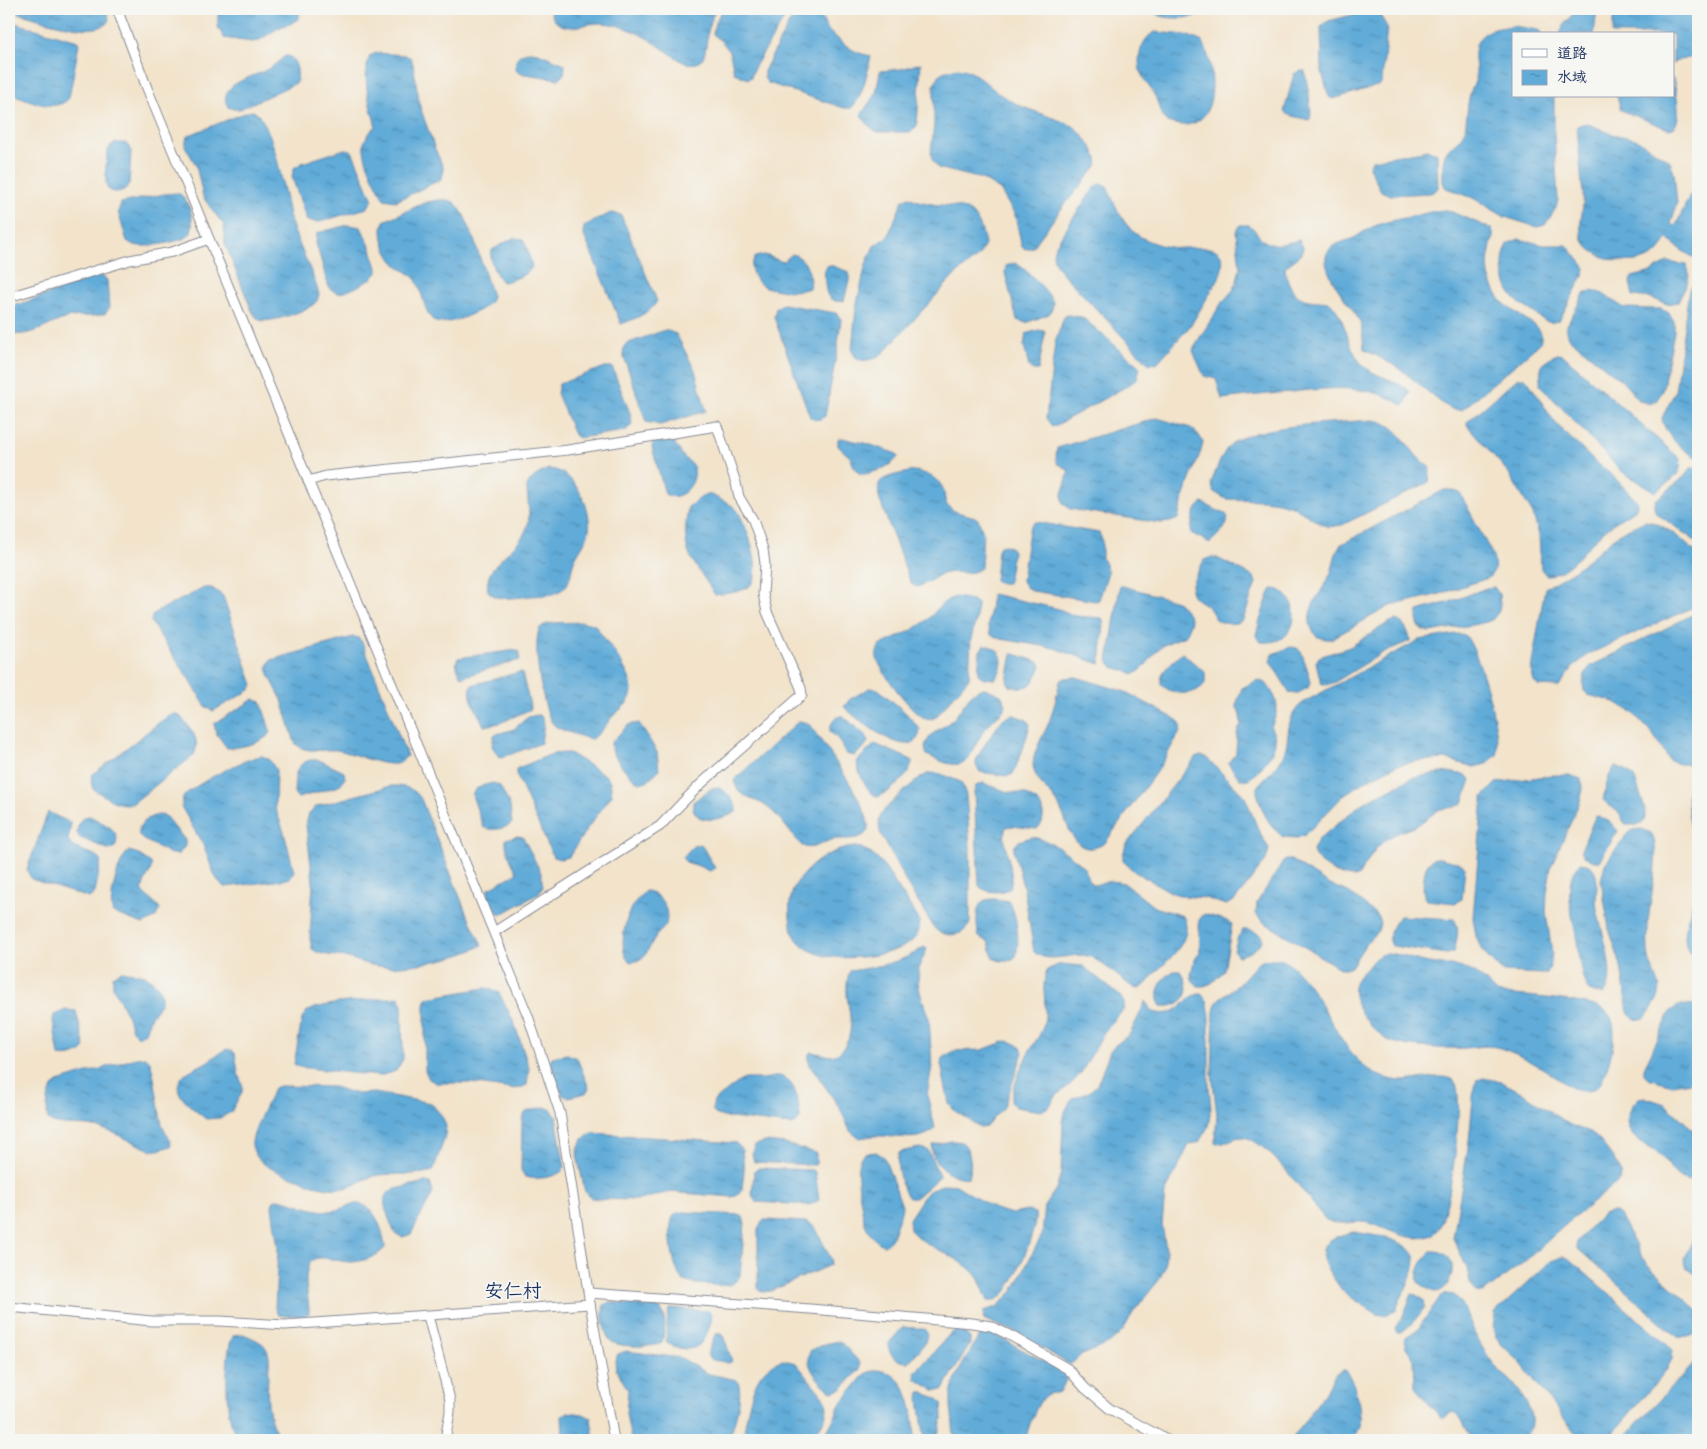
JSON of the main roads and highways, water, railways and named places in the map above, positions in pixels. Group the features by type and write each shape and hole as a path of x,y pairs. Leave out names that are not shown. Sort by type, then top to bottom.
{"water":[{"path":"9,9 107,9 109,20 103,26 78,28 46,21"},
{"path":"218,9 301,9 298,19 280,27 258,41 252,42 224,38 218,27"},
{"path":"550,9 716,9 710,23 702,59 692,64 683,62 643,36 622,27 599,23 572,27 561,25 554,19"},
{"path":"723,9 790,9 754,68 751,77 748,79 734,73 729,51 713,34 715,22"},
{"path":"1153,9 1198,9 1197,15 1178,18 1161,16 1155,13"},
{"path":"1577,9 1597,9 1594,32 1561,32 1563,26"},
{"path":"1614,9 1698,9 1698,56 1675,61 1674,63 1674,32 1612,32"},
{"path":"1368,11 1378,12 1387,27 1382,81 1380,85 1333,99 1329,97 1322,72 1321,27 1328,21"},
{"path":"815,12 821,17 826,28 846,45 857,52 871,56 861,92 851,108 844,108 768,83 764,78 764,71 789,23 794,18 806,20"},
{"path":"15,23 78,41 69,98 63,103 56,105 40,104 9,93 9,26"},
{"path":"1514,26 1540,32 1512,32 1512,98 1554,98 1558,200 1556,208 1545,225 1537,227 1505,217 1473,198 1446,188 1443,181 1443,163 1447,151 1458,140 1465,129 1469,98 1476,79 1476,45 1483,35 1500,28"},
{"path":"1155,32 1186,35 1203,42 1208,55 1212,85 1206,113 1197,121 1185,125 1167,122 1162,116 1154,94 1142,76 1139,62 1141,50 1146,39"},
{"path":"531,52 565,64 564,74 559,79 519,73 516,70 518,56"},
{"path":"376,53 405,55 411,58 420,107 443,167 443,174 440,180 396,201 384,199 365,157 364,143 376,126 367,91 366,73 370,56"},
{"path":"285,56 292,58 296,64 296,83 240,109 228,107 226,99 231,87 269,69"},
{"path":"921,63 917,126 910,132 877,132 868,125 861,115 876,93 880,71 901,69"},
{"path":"958,68 971,72 1012,102 1073,126 1094,150 1097,166 1065,204 1033,247 1026,249 1022,247 1015,215 1000,190 982,179 938,168 933,161 931,153 934,124 934,85 940,74"},
{"path":"1305,71 1311,110 1310,119 1308,120 1284,112 1294,74"},
{"path":"1674,83 1678,116 1677,123 1673,127 1668,129 1621,110 1618,98 1674,98"},
{"path":"253,111 261,118 273,144 291,222 319,294 316,302 306,309 265,321 260,320 252,311 225,244 224,225 203,197 196,165 185,146 187,136"},
{"path":"1586,123 1612,134 1636,139 1670,161 1674,173 1677,203 1671,224 1674,226 1690,195 1698,189 1698,260 1681,250 1667,238 1662,248 1653,256 1636,261 1615,260 1604,257 1588,247 1581,234 1583,193 1577,126"},
{"path":"115,143 125,143 130,147 131,151 129,185 120,192 110,191 107,186 106,163 108,152"},
{"path":"345,149 351,150 353,153 373,200 367,208 319,222 307,221 292,177 294,168 302,163"},
{"path":"1428,150 1437,153 1438,188 1435,191 1430,193 1390,195 1381,191 1369,167 1372,160"},
{"path":"1099,184 1107,186 1122,218 1140,236 1155,244 1178,248 1211,248 1218,251 1221,256 1223,264 1220,276 1191,325 1156,364 1148,363 1145,360 1063,274 1054,259 1053,253 1057,244 1083,204"},
{"path":"177,193 185,199 192,217 192,229 187,237 167,243 145,246 135,245 127,241 118,212 121,203"},
{"path":"909,197 922,202 967,210 975,217 981,228 985,245 978,257 956,274 884,352 871,359 861,360 854,355 852,349 856,308 866,264 874,246 888,236 903,200"},
{"path":"438,200 452,201 467,221 492,296 487,305 476,312 461,319 445,323 439,323 431,318 416,280 390,257 382,232 384,221 424,203"},
{"path":"1447,210 1492,229 1493,237 1488,263 1492,286 1504,303 1535,326 1541,335 1538,345 1462,410 1454,410 1443,404 1399,368 1364,349 1360,322 1336,286 1326,264 1326,255 1331,248 1356,237 1372,227 1434,211"},
{"path":"611,213 621,215 657,301 647,312 621,324 583,233 586,225"},
{"path":"348,225 361,227 370,246 378,271 376,275 360,285 337,293 329,288 316,243 317,233"},
{"path":"1240,225 1249,225 1263,240 1271,244 1299,240 1303,247 1301,255 1285,267 1286,276 1292,289 1302,298 1331,303 1340,317 1355,355 1360,362 1371,371 1405,387 1410,392 1404,406 1377,394 1349,389 1320,389 1222,399 1216,379 1204,376 1193,351 1221,304 1234,289 1237,281 1240,267 1236,231"},
{"path":"513,238 523,239 532,267 527,273 519,277 502,282 492,263 492,250"},
{"path":"1519,239 1544,245 1567,245 1585,268 1584,274 1560,319 1556,321 1546,321 1521,304 1514,298 1507,286 1503,271 1504,256 1509,243"},
{"path":"792,254 805,263 810,278 809,288 804,290 783,290 769,288 756,280 751,266 755,257 765,255 783,262"},
{"path":"1667,262 1686,265 1688,269 1687,284 1678,302 1667,304 1651,298 1633,296 1630,283 1632,277 1652,272"},
{"path":"1014,263 1030,274 1048,294 1053,303 1049,314 1026,323 1017,320 1005,273 1006,266"},
{"path":"830,265 849,272 849,281 844,301 834,301 827,294 825,272 827,266"},
{"path":"101,275 107,280 109,308 106,313 64,319 26,334 9,333 9,308"},
{"path":"1698,281 1698,458 1675,442 1667,431 1662,418 1675,392 1689,290"},
{"path":"1593,290 1603,294 1624,308 1661,309 1669,313 1674,321 1674,332 1662,392 1656,401 1650,404 1640,401 1621,380 1569,338 1566,327 1584,294"},
{"path":"783,304 836,313 841,319 825,416 819,419 810,417 774,317 776,308"},
{"path":"1067,315 1082,317 1140,367 1137,379 1127,386 1055,426 1051,425 1046,418 1055,343 1064,317"},
{"path":"665,330 676,334 695,370 706,411 660,425 646,422 623,354 626,344"},
{"path":"1038,330 1044,331 1045,334 1038,370 1032,370 1029,367 1024,346 1026,334"},
{"path":"1558,354 1563,355 1680,459 1681,465 1677,475 1655,492 1621,471 1540,385 1541,367 1550,357"},
{"path":"605,367 612,367 630,413 632,425 625,431 579,438 574,435 557,393 559,384"},
{"path":"1518,378 1524,378 1528,381 1561,429 1595,462 1609,472 1638,502 1635,510 1608,527 1570,565 1554,574 1546,575 1541,569 1539,535 1533,514 1507,471 1467,425 1467,422"},
{"path":"1157,418 1191,428 1203,442 1184,495 1178,519 1161,523 1070,509 1063,503 1062,494 1069,472 1058,464 1056,460 1057,448"},
{"path":"1380,421 1393,428 1418,458 1430,468 1429,482 1342,525 1328,527 1292,506 1279,502 1226,499 1214,492 1211,483 1221,458 1230,445 1241,438 1276,429 1298,426"},
{"path":"842,438 868,444 897,454 898,457 891,464 881,469 860,474 855,469 850,457 838,446 838,439"},
{"path":"659,440 674,442 685,459 693,467 694,476 690,487 676,496 665,494 652,447 653,443"},
{"path":"1691,468 1698,468 1698,543 1656,513 1654,507 1656,500 1684,477"},
{"path":"549,469 558,471 573,483 580,491 588,511 588,534 574,561 569,580 563,589 554,594 509,598 495,596 488,591 488,581 491,573 495,565 522,538 528,525 528,484 536,476"},
{"path":"916,471 937,480 944,492 946,504 952,510 978,519 983,533 981,568 977,571 942,574 917,587 911,584 879,498 878,488 880,482 886,478"},
{"path":"1444,490 1460,493 1492,554 1494,561 1493,573 1488,578 1440,594 1390,606 1331,639 1316,636 1311,628 1310,620 1313,604 1330,575 1336,552 1340,545"},
{"path":"706,494 710,494 735,508 745,525 756,568 755,577 749,587 735,592 715,595 688,551 686,523 688,507"},
{"path":"1203,503 1224,512 1228,517 1224,529 1210,543 1191,533 1195,512"},
{"path":"1645,521 1667,529 1698,554 1698,605 1589,654 1574,666 1559,687 1538,686 1534,681 1531,669 1545,588 1575,570 1623,531"},
{"path":"1036,522 1099,533 1102,539 1102,558 1108,572 1099,600 1032,591 1026,587 1022,581 1029,530 1032,524"},
{"path":"1005,545 1013,551 1008,583 999,583 995,580 998,550 1000,546"},
{"path":"1212,557 1254,577 1256,583 1243,620 1240,622 1229,624 1219,621 1208,607 1194,597 1191,592 1193,582 1204,560"},
{"path":"1120,586 1177,601 1189,615 1191,621 1185,636 1163,646 1145,666 1134,674 1113,667 1108,661"},
{"path":"1494,587 1499,594 1500,605 1499,611 1492,620 1429,632 1419,628 1418,611"},
{"path":"204,588 212,588 223,596 253,685 250,690 213,711 206,707 151,622 152,616 156,612"},
{"path":"1272,589 1281,591 1288,597 1293,606 1294,617 1292,627 1286,635 1276,641 1261,642 1256,636 1265,604"},
{"path":"992,594 1059,609 1075,616 1102,618 1104,624 1100,664 1054,648 1001,639 991,635 988,627"},
{"path":"956,597 972,600 977,604 976,619 971,639 969,678 935,718 930,719 923,717 904,699 879,664 877,652 879,646 916,627 928,619 944,603"},
{"path":"1698,612 1698,760 1691,764 1679,764 1670,761 1652,733 1633,713 1615,702 1588,695 1584,691 1583,681 1585,674 1591,666"},
{"path":"1396,620 1406,628 1410,641 1384,652 1335,682 1326,685 1321,683 1316,662 1319,657 1350,647"},
{"path":"582,622 594,624 625,669 632,688 628,702 613,716 601,732 591,739 555,726 546,708 542,694 537,660 538,634 541,627 554,623"},
{"path":"1456,634 1465,635 1471,644 1483,674 1493,711 1497,755 1486,764 1474,767 1445,759 1417,761 1395,766 1365,781 1345,794 1305,835 1297,838 1283,837 1271,826 1263,811 1257,787 1278,765 1283,756 1290,721 1297,708 1304,702 1419,640"},
{"path":"353,637 359,638 362,642 407,756 401,762 394,764 381,763 337,750 304,749 295,743 282,700 267,668 271,660"},
{"path":"984,645 1000,653 1002,663 999,674 995,679 984,678 978,674 980,651"},
{"path":"1291,647 1301,651 1311,680 1308,688 1296,694 1290,693 1270,661 1273,654"},
{"path":"516,650 519,652 520,660 461,677 457,668 458,658"},
{"path":"1182,653 1205,672 1205,683 1201,688 1190,693 1177,693 1161,684 1165,670"},
{"path":"1012,654 1039,662 1041,666 1030,685 1022,687 1010,686 1007,681"},
{"path":"522,673 531,709 500,723 484,726 472,700 472,685"},
{"path":"1076,677 1126,692 1179,721 1181,726 1180,732 1161,765 1105,843 1094,848 1085,847 1078,843 1056,801 1036,775 1033,765 1037,749 1051,717 1060,681 1065,678"},
{"path":"1258,680 1266,683 1276,700 1277,709 1271,727 1275,743 1270,755 1257,772 1248,779 1240,779 1228,763 1236,753 1237,734 1241,724 1236,705 1242,688"},
{"path":"870,688 878,689 905,712 920,729 916,740 909,744 898,743 861,721 844,707 850,699"},
{"path":"985,688 1001,695 1006,704 981,735 967,759 962,763 954,764 943,762 927,755 925,746 931,737 955,717 971,695"},
{"path":"254,699 261,702 271,733 262,740 251,744 227,748 216,733 214,724"},
{"path":"178,714 196,739 196,750 193,756 133,803 117,803 93,789 92,775 169,715"},
{"path":"1014,715 1027,720 1030,725 1013,774 1008,776 980,772 976,764 983,748 1004,718"},
{"path":"541,716 544,723 541,743 499,757 492,746 494,735 514,729 528,717"},
{"path":"843,716 865,735 868,742 854,756 846,754 838,739 830,732 832,722"},
{"path":"799,721 808,723 835,760 857,796 868,825 866,833 860,837 836,839 814,847 805,847 801,845 768,808 741,793 735,785 734,780"},
{"path":"639,723 657,752 659,770 647,781 639,783 625,770 617,759 611,743 628,725"},
{"path":"875,744 912,760 905,777 889,791 878,797 870,792 864,782 857,761"},
{"path":"569,753 605,775 610,781 612,795 569,857 560,859 553,857 516,774 516,769 552,754"},
{"path":"262,756 269,759 276,770 275,808 284,832 294,871 290,878 283,880 225,887 221,885 215,876 203,845 182,808 182,799 198,785 221,772 245,761"},
{"path":"1196,757 1207,758 1245,797 1258,829 1269,849 1266,860 1248,884 1234,901 1226,905 1205,898 1181,896 1171,892 1135,872 1123,861 1126,845"},
{"path":"311,760 319,760 344,772 345,778 339,786 298,798 294,793 296,772 301,765"},
{"path":"1615,766 1626,770 1633,776 1636,782 1645,809 1643,822 1637,825 1626,825 1618,812 1603,800 1608,778"},
{"path":"1448,772 1466,775 1471,780 1463,803 1455,807 1440,809 1416,826 1385,840 1374,851 1358,876 1352,877 1338,874 1324,866 1315,855 1313,850 1318,840 1361,804 1414,777"},
{"path":"930,773 941,774 961,782 966,795 970,847 970,923 964,931 954,935 944,934 935,929 908,886 880,832 879,822 882,813 912,784"},
{"path":"1554,775 1569,775 1581,779 1583,789 1580,801 1551,867 1546,911 1552,953 1550,967 1547,973 1543,974 1504,972 1489,959 1480,946 1473,918 1483,797 1496,783"},
{"path":"1698,779 1698,848 1691,827 1687,798 1689,786"},
{"path":"493,783 500,786 510,806 512,823 506,827 494,830 483,827 472,795 478,788"},
{"path":"983,783 1008,792 1025,794 1038,802 1043,809 1042,823 1037,829 1006,827 1005,845 1011,881 1010,888 999,892 990,891 979,886 974,792 976,786"},
{"path":"391,786 408,788 421,799 466,912 482,945 473,950 432,962 389,967 369,965 345,957 323,954 312,949 310,938 313,881 306,825 309,813 317,806"},
{"path":"718,787 731,798 736,812 716,819 702,818 697,815 693,802 712,788"},
{"path":"48,812 71,823 68,841 72,845 101,860 95,893 89,898 31,879 27,869"},
{"path":"90,816 114,831 117,841 115,847 110,850 80,838 77,833 79,824 84,817"},
{"path":"165,816 185,840 185,846 179,854 171,854 139,836 139,827 150,817"},
{"path":"1598,816 1610,822 1618,831 1599,861 1594,861 1584,856 1581,850 1595,817"},
{"path":"1642,829 1651,833 1654,840 1655,863 1648,924 1648,954 1660,990 1657,1001 1645,1018 1635,1020 1628,1012 1621,966 1609,929 1601,880 1605,864 1629,832"},
{"path":"517,836 523,837 541,873 543,887 538,894 500,915 489,901 488,889 517,873 509,857 506,839"},
{"path":"1032,837 1053,844 1071,856 1082,865 1089,881 1094,885 1110,881 1124,883 1154,907 1183,916 1186,924 1186,933 1179,948 1144,986 1134,988 1088,956 1046,958 1034,952 1024,890 1014,852 1014,847 1019,841"},
{"path":"701,844 715,868 710,871 686,862 682,858 694,845"},
{"path":"855,847 869,852 881,862 918,918 919,930 913,940 903,947 889,952 844,958 820,954 802,945 794,933 790,913 792,892 807,870 821,859 837,851"},
{"path":"129,851 136,853 151,863 151,870 142,890 160,909 155,918 143,924 113,913 112,908 115,880 121,862"},
{"path":"1439,858 1460,863 1465,867 1462,899 1455,903 1426,900 1424,897 1426,868 1432,859"},
{"path":"1286,860 1291,860 1328,884 1348,892 1378,916 1380,923 1378,931 1366,943 1351,967 1341,969 1262,921 1256,914 1257,903"},
{"path":"1581,863 1590,865 1594,869 1597,880 1596,904 1608,954 1610,978 1608,988 1603,994 1589,991 1580,967 1571,911 1570,889 1571,879"},
{"path":"1698,873 1698,960 1688,949 1685,935"},
{"path":"645,891 655,894 663,902 667,913 666,924 644,956 631,962 624,953 624,930 631,907"},
{"path":"997,899 1008,901 1016,919 1017,951 1016,956 1008,961 993,958 989,942 979,937 978,934 977,918 980,905 985,900"},
{"path":"1204,914 1232,924 1224,971 1212,983 1198,986 1192,980 1191,975 1194,961 1200,952 1199,920"},
{"path":"1400,916 1454,919 1458,931 1454,952 1447,954 1392,946 1390,942 1391,930"},
{"path":"1243,930 1255,932 1263,940 1252,951 1238,956 1234,951 1238,937"},
{"path":"924,947 927,949 919,967 918,980 929,1018 932,1066 927,1095 935,1128 918,1137 877,1136 859,1138 850,1131 840,1108 810,1065 809,1054 811,1052 831,1056 838,1054 846,1044 850,1034 847,982 850,971 898,961"},
{"path":"1387,953 1466,969 1480,976 1500,994 1573,1001 1599,1007 1606,1011 1614,1026 1614,1036 1610,1057 1600,1084 1586,1091 1573,1088 1531,1062 1498,1047 1424,1047 1402,1044 1386,1039 1374,1029 1362,1014 1354,998 1353,990 1357,979 1373,960"},
{"path":"1272,959 1284,961 1298,972 1316,995 1346,1045 1355,1057 1369,1070 1393,1080 1403,1081 1440,1077 1452,1080 1456,1084 1458,1114 1454,1162 1445,1209 1440,1226 1434,1234 1418,1238 1409,1237 1369,1223 1330,1222 1325,1219 1279,1162 1258,1143 1248,1138 1239,1137 1219,1144 1215,1143 1217,1115 1212,1074 1214,1011 1216,1004 1220,998 1237,986 1258,963"},
{"path":"1060,964 1083,966 1120,996 1124,1003 1124,1009 1104,1032 1081,1073 1056,1096 1049,1107 1041,1111 1015,1107 1011,1101 1016,1081 1044,1023 1045,976 1047,970"},
{"path":"122,971 145,975 157,985 161,994 161,1002 151,1016 145,1032 141,1036 138,1036 132,1030 128,1017 113,987 113,976"},
{"path":"1174,971 1180,971 1187,985 1185,997 1176,1004 1161,1006 1158,1001 1158,991 1162,982"},
{"path":"485,988 499,993 514,1022 529,1068 527,1085 511,1089 470,1083 436,1083 429,1079 425,1071 425,1004 427,998"},
{"path":"1201,994 1207,1000 1209,1010 1209,1085 1211,1108 1208,1127 1199,1142 1189,1145 1165,1193 1162,1225 1166,1249 1165,1267 1159,1280 1134,1311 1122,1332 1110,1343 1080,1356 1070,1365 1018,1333 983,1319 984,1311 997,1307 1013,1291 1042,1235 1045,1205 1056,1189 1061,1173 1063,1122 1070,1102 1074,1098 1089,1092 1097,1085 1110,1051 1130,1034 1146,1001 1151,1011 1169,1013 1195,995"},
{"path":"399,997 402,1004 403,1059 396,1071 379,1076 299,1067 294,1064 302,1019 306,1012 314,1008 338,1003"},
{"path":"1682,1005 1698,1006 1698,1070 1690,1082 1673,1085 1648,1078 1644,1074 1644,1068 1671,1011"},
{"path":"66,1010 76,1011 85,1048 77,1054 63,1057 59,1056 53,1020 54,1015"},
{"path":"1006,1041 1017,1044 1023,1053 1003,1109 986,1127 981,1128 955,1111 949,1104 941,1064 942,1059 953,1051 982,1050"},
{"path":"228,1049 235,1053 238,1073 243,1087 242,1092 231,1112 220,1118 206,1119 189,1105 180,1093 178,1087 180,1080 185,1074"},
{"path":"567,1054 577,1058 589,1088 586,1093 569,1097 562,1095 550,1062 552,1057"},
{"path":"145,1057 150,1061 162,1124 171,1146 151,1150 105,1130 89,1126 61,1125 48,1120 49,1094 58,1082 136,1058"},
{"path":"780,1076 786,1079 794,1088 800,1119 796,1123 791,1125 723,1117 715,1114 712,1110 714,1101 740,1081"},
{"path":"1483,1078 1506,1084 1567,1123 1592,1134 1610,1154 1622,1174 1618,1182 1572,1219 1524,1262 1483,1293 1476,1292 1470,1282 1467,1268 1453,1238 1469,1142 1474,1087 1477,1080"},
{"path":"279,1086 334,1087 357,1094 375,1093 431,1103 442,1116 446,1126 445,1137 433,1171 379,1175 348,1187 337,1188 313,1184 269,1167 254,1152 252,1140 274,1088"},
{"path":"1644,1097 1665,1104 1698,1134 1698,1172 1689,1181 1679,1177 1661,1156 1637,1139 1628,1129 1627,1122 1631,1108 1639,1098"},
{"path":"545,1107 552,1110 556,1117 565,1168 552,1176 525,1177 521,1170 522,1119 526,1112"},
{"path":"592,1133 736,1143 742,1150 744,1170 742,1189 732,1197 669,1192 639,1200 591,1198 585,1192 577,1155 583,1139"},
{"path":"951,1141 962,1142 968,1150 971,1164 969,1177 956,1176 949,1173 934,1157 933,1145"},
{"path":"765,1142 785,1144 816,1153 816,1164 754,1162 752,1154 754,1146"},
{"path":"919,1148 928,1150 939,1177 915,1198 909,1198 899,1175 898,1156 900,1152"},
{"path":"876,1152 884,1157 902,1206 891,1240 884,1245 875,1239 865,1225 858,1178 861,1157 866,1153"},
{"path":"759,1168 812,1170 815,1172 819,1200 809,1205 756,1202 752,1195 754,1171"},
{"path":"425,1182 430,1183 433,1193 411,1234 403,1237 395,1234 384,1201 386,1195 398,1188"},
{"path":"946,1184 956,1185 995,1209 1012,1214 1027,1211 1035,1213 1033,1230 1020,1267 1003,1295 993,1301 988,1301 978,1278 969,1268 925,1243 910,1230 909,1219 926,1193"},
{"path":"277,1199 327,1211 361,1204 373,1213 383,1234 385,1248 369,1258 350,1262 320,1258 310,1262 306,1278 309,1313 304,1316 278,1315 275,1308 278,1248 272,1207 273,1202"},
{"path":"1615,1212 1619,1215 1648,1265 1698,1311 1698,1330 1694,1334 1687,1337 1678,1337 1577,1248 1577,1241 1603,1214"},
{"path":"677,1213 740,1215 743,1217 745,1223 740,1276 735,1282 725,1285 698,1284 686,1282 679,1276 672,1250 671,1222"},
{"path":"762,1221 807,1222 815,1227 831,1259 830,1265 771,1291 762,1292 758,1287 758,1229"},
{"path":"1698,1228 1698,1276 1687,1268 1684,1259"},
{"path":"1354,1232 1399,1242 1412,1252 1415,1264 1395,1311 1384,1315 1377,1314 1349,1296 1341,1289 1325,1264 1322,1256 1326,1244 1337,1237"},
{"path":"1433,1251 1449,1257 1452,1264 1452,1271 1447,1285 1442,1290 1436,1292 1429,1290 1418,1282 1417,1278 1424,1260"},
{"path":"1564,1257 1568,1258 1673,1350 1672,1359 1665,1372 1607,1440 1581,1440 1519,1361 1502,1345 1496,1337 1493,1328 1495,1313 1551,1261"},
{"path":"1412,1294 1424,1300 1425,1307 1409,1326 1397,1333 1395,1328 1403,1316"},
{"path":"1447,1294 1454,1295 1462,1304 1474,1333 1486,1353 1497,1369 1516,1387 1527,1403 1531,1424 1523,1440 1488,1441 1473,1438 1457,1414 1452,1412 1444,1418 1440,1417 1415,1387 1414,1359 1404,1340 1418,1329 1440,1297"},
{"path":"609,1302 660,1308 665,1320 662,1343 652,1346 637,1346 612,1342 605,1330 603,1319 604,1305"},
{"path":"670,1309 709,1311 711,1313 712,1316 708,1329 704,1338 696,1347 682,1349 666,1341 668,1315"},
{"path":"903,1327 924,1329 927,1335 919,1351 909,1362 898,1359 888,1348 888,1344"},
{"path":"956,1330 965,1333 970,1338 970,1344 943,1390 934,1390 916,1379 915,1373 949,1335"},
{"path":"988,1331 1067,1374 1060,1392 1047,1395 1039,1403 1030,1424 1026,1440 953,1440 951,1397 954,1382 982,1332"},
{"path":"243,1334 262,1343 268,1351 269,1410 274,1427 284,1440 236,1440 228,1406 228,1360 229,1349 234,1335"},
{"path":"716,1334 722,1334 724,1337 732,1361 730,1363 713,1360 708,1357 708,1351"},
{"path":"838,1341 860,1363 860,1369 842,1389 833,1392 814,1374 809,1356 811,1350"},
{"path":"626,1351 681,1358 709,1374 737,1380 740,1393 739,1401 729,1440 631,1440 626,1414 628,1390 616,1369 615,1360 618,1354"},
{"path":"783,1360 796,1363 826,1400 825,1418 812,1440 742,1440 752,1393 757,1382 763,1372"},
{"path":"1698,1362 1698,1440 1623,1440 1639,1421"},
{"path":"1343,1369 1351,1379 1357,1395 1360,1412 1360,1426 1353,1440 1293,1440 1335,1375"},
{"path":"878,1370 889,1373 898,1379 904,1387 912,1408 915,1440 822,1440 839,1406 863,1376"},
{"path":"920,1392 937,1398 942,1403 943,1415 937,1440 925,1440 920,1408"},
{"path":"568,1412 583,1414 591,1418 594,1440 563,1440 562,1416"}],"district":[{"name":"安仁村","path":"513,1291"}]}
